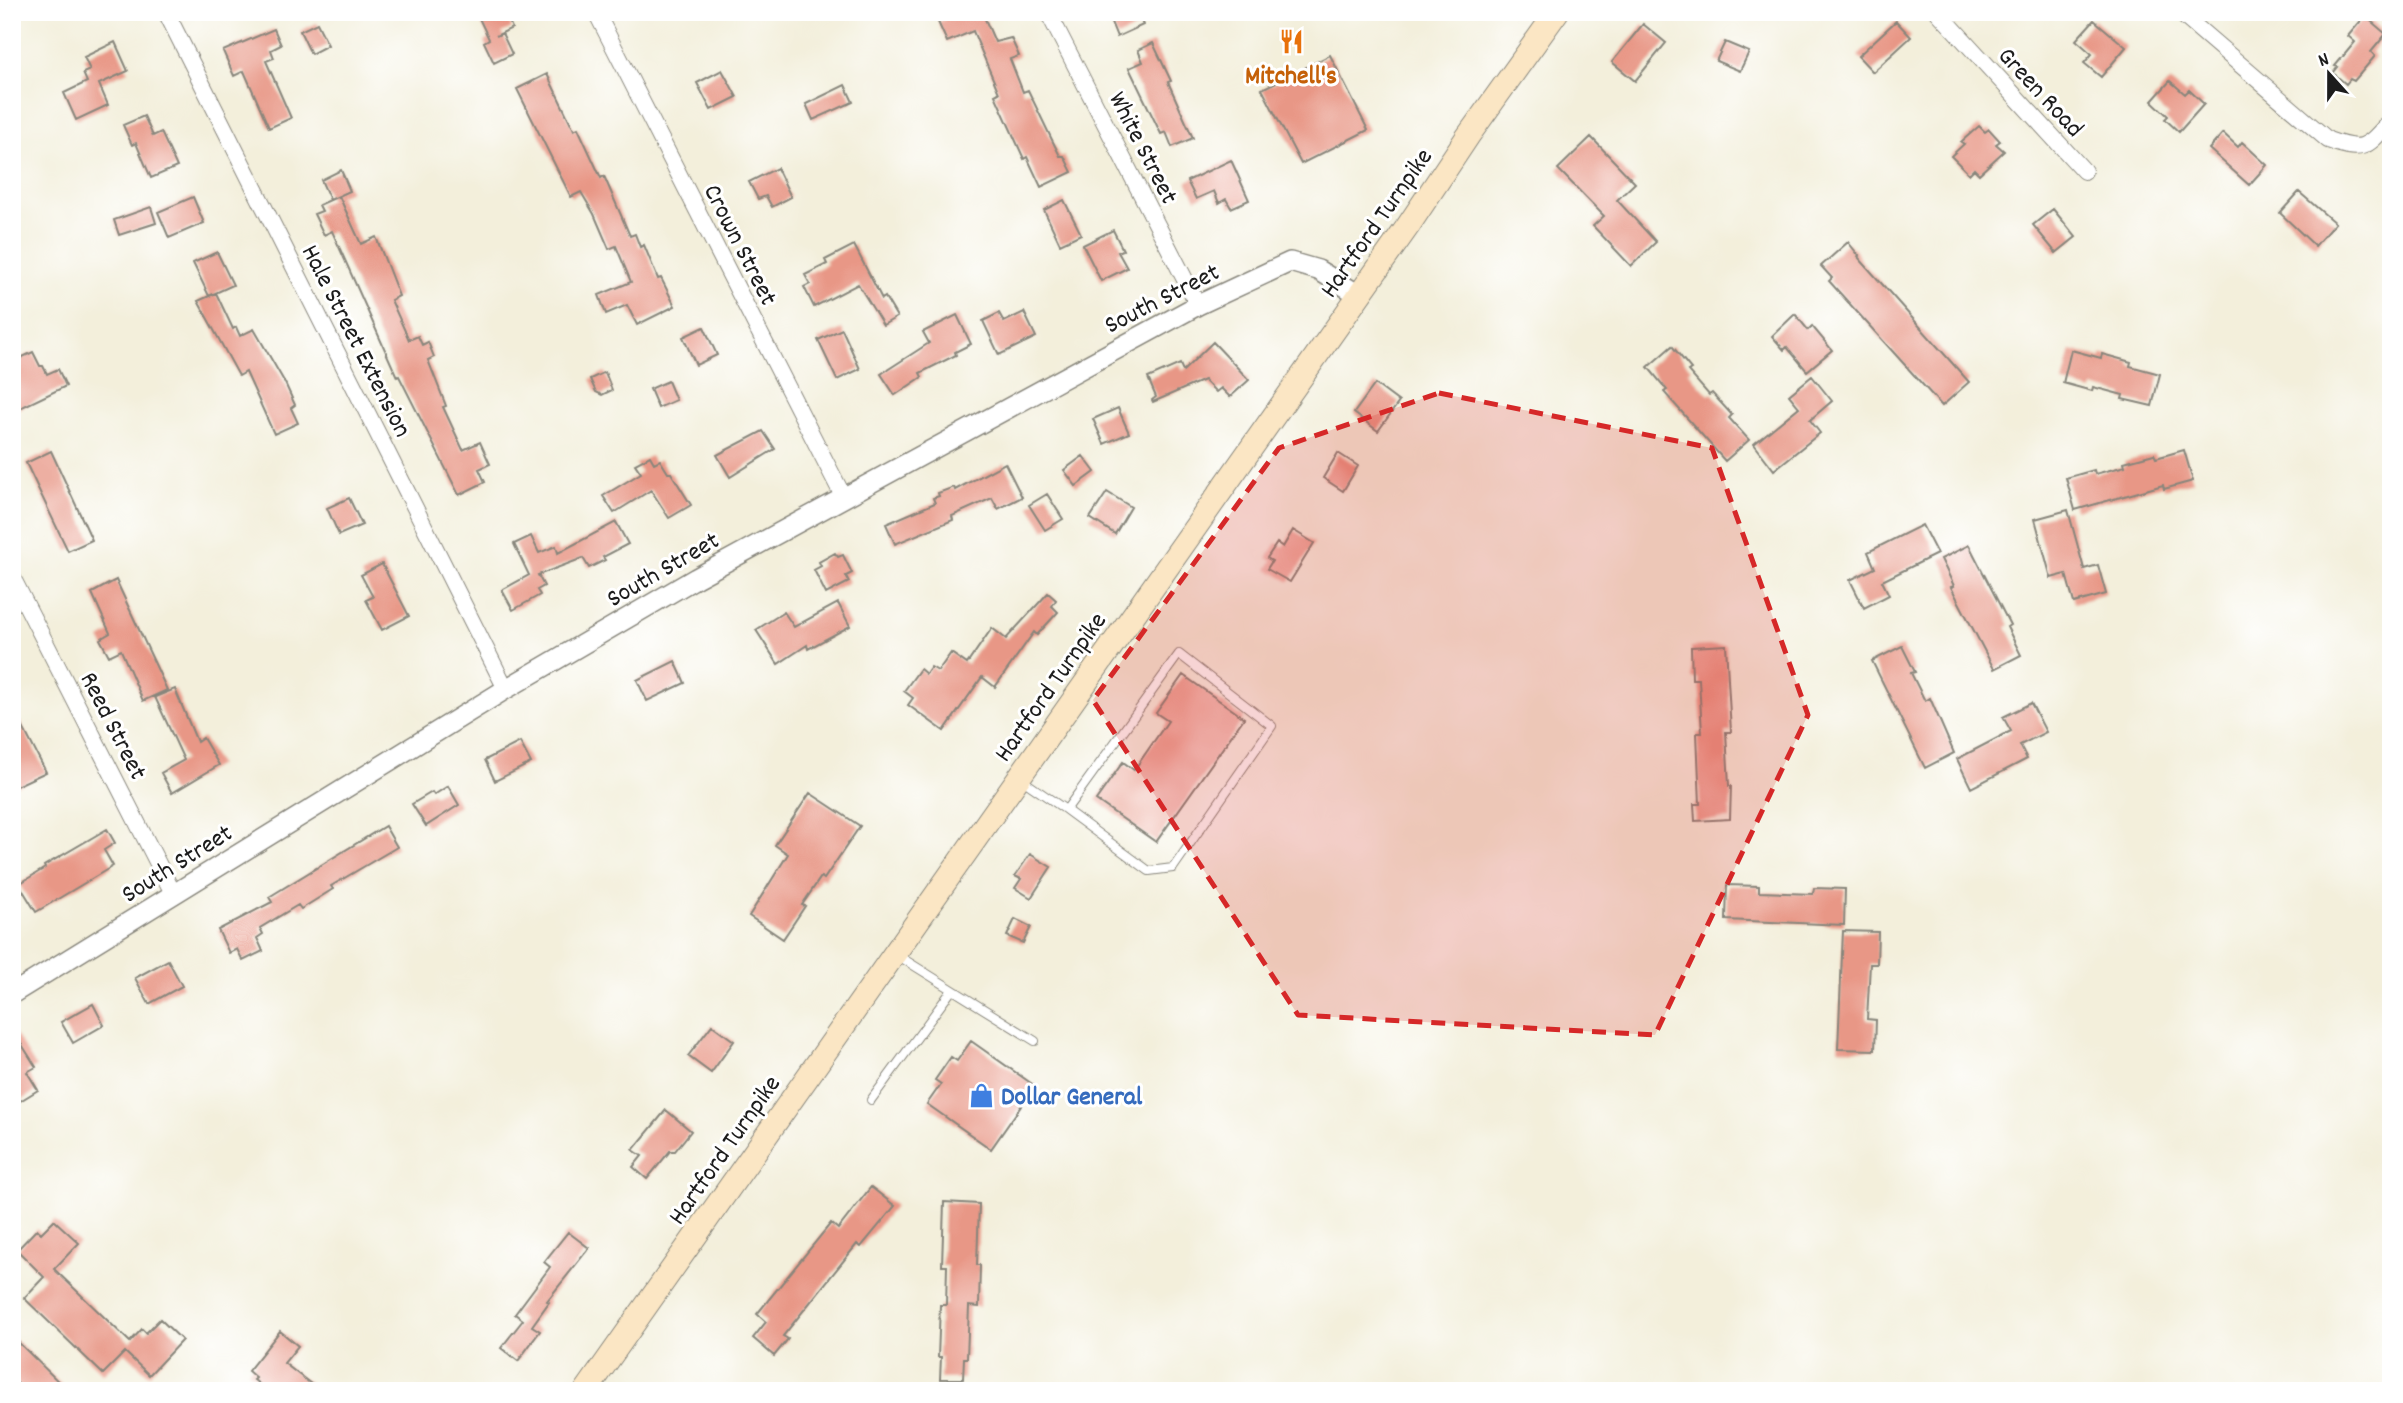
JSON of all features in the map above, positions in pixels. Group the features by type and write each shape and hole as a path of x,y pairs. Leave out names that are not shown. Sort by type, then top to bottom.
{"main road":[{"name":"Hartford Turnpike","path":"586,1391 1557,12"}],"street":[{"name":"Hale Street Extension","path":"166,12 506,689"},
{"name":"Crown Street","path":"596,12 844,498"},
{"name":"White Street","path":"1048,12 1198,305"},
{"name":"Green Road","path":"1938,12 2084,171"},
{"path":"2179,12 2328,140 2353,149 2370,143 2391,120"},
{"name":"South Street","path":"12,994 506,689 696,578 1198,305 1290,262 1318,270 1359,295"},
{"name":"Reed Street","path":"12,577 174,895"}],"lane":[{"path":"1018,778 1149,872 1173,868 1272,726 1179,654 1066,810"},
{"path":"894,954 1035,1041"},
{"path":"871,1100 952,990"}],"highlighted area":[{"path":"1439,393 1712,448 1808,715 1655,1035 1298,1015 1093,700 1279,448"}],"building":[{"path":"476,12 505,12 512,28 502,33 512,54 494,63 484,42 489,39"},
{"path":"961,12 982,12 995,42 1011,38 1019,56 1010,59 1023,92 1028,90 1060,156 1064,156 1072,172 1041,187 1027,157 1024,159 995,95 999,93 973,31 947,42 938,22"},
{"path":"1107,12 1137,12 1143,25 1117,37"},
{"path":"2365,16 2386,34 2371,52 2375,56 2354,81 2350,79 2346,84 2333,73 2338,67 2335,66 2355,42 2348,36"},
{"path":"2094,20 2126,47 2101,77 2084,63 2092,54 2076,40"},
{"path":"1896,21 1911,37 1873,72 1858,56"},
{"path":"317,23 328,45 311,54 300,31"},
{"path":"1643,24 1666,43 1635,81 1612,62"},
{"path":"274,29 281,45 271,50 274,58 266,61 291,118 269,128 244,71 234,76 223,51"},
{"path":"115,42 128,71 99,84 108,105 76,120 64,93 87,82 83,73 90,70 84,57"},
{"path":"1725,42 1749,52 1740,71 1716,61"},
{"path":"1153,43 1193,138 1172,147 1166,132 1161,134 1129,68 1143,62 1138,50"},
{"path":"1330,55 1368,130 1301,164 1262,89"},
{"path":"722,70 737,97 711,110 697,83"},
{"path":"547,74 574,130 578,128 601,178 604,176 630,236 635,234 640,247 644,245 658,279 661,278 675,306 637,325 627,305 606,314 599,295 631,282 616,246 609,249 581,192 571,197 517,89"},
{"path":"2170,81 2185,94 2189,90 2204,104 2179,132 2165,119 2168,116 2152,101"},
{"path":"845,85 853,102 813,120 806,104"},
{"path":"144,116 153,136 161,132 177,167 151,178 136,143 132,145 123,125"},
{"path":"1979,126 1985,132 1989,129 2000,141 1996,144 2004,151 1979,174 1974,169 1969,174 1951,156 1964,144 1961,142"},
{"path":"2223,133 2238,147 2242,142 2267,165 2249,185 2209,149"},
{"path":"1591,137 1635,183 1617,200 1656,242 1631,266 1593,226 1604,216 1558,169"},
{"path":"1231,160 1249,200 1231,208 1226,199 1219,203 1214,191 1196,199 1187,181"},
{"path":"777,168 791,197 772,207 766,196 758,199 749,182"},
{"path":"341,170 350,191 330,200 321,180"},
{"path":"2299,192 2335,223 2315,246 2280,213"},
{"path":"339,196 361,244 376,237 399,296 391,300 409,340 418,336 422,345 428,342 434,357 428,360 446,406 443,407 463,450 480,442 490,464 479,469 485,482 459,495 399,376 397,377 332,231 324,235 314,214 322,211 319,205"},
{"path":"193,197 204,223 169,238 158,212"},
{"path":"1064,200 1081,234 1060,244 1044,210"},
{"path":"151,207 156,223 119,235 114,220"},
{"path":"2053,209 2076,237 2056,253 2033,225"},
{"path":"1113,230 1123,250 1118,252 1127,268 1101,281 1083,245"},
{"path":"1848,242 1858,257 1969,382 1942,406 1829,281 1832,278 1821,266"},
{"path":"854,245 882,299 885,297 897,317 883,325 858,284 814,307 804,287 810,284 805,275 827,264 825,260"},
{"path":"217,252 233,285 209,296 193,263"},
{"path":"216,293 233,329 236,327 240,336 254,329 285,383 295,405 291,408 298,423 274,434 246,372 239,376 198,301"},
{"path":"1024,312 1036,337 999,355 983,321 999,313 1004,322"},
{"path":"1795,314 1808,330 1812,326 1832,350 1807,371 1787,347 1784,350 1772,336"},
{"path":"957,315 971,344 955,352 956,355 920,373 922,377 895,395 881,374 929,343 923,332"},
{"path":"704,327 717,355 696,365 683,337"},
{"path":"842,329 860,369 837,380 818,340"},
{"path":"1213,342 1249,380 1230,397 1221,388 1216,392 1204,380 1153,402 1156,397 1148,378 1180,364 1183,371"},
{"path":"1672,346 1691,369 1688,371 1709,395 1712,393 1732,415 1729,418 1749,440 1725,461 1664,392 1667,390 1648,367"},
{"path":"2071,350 2101,358 2102,354 2131,362 2130,366 2160,374 2152,406 2122,399 2123,395 2093,387 2092,391 2063,383"},
{"path":"33,352 47,374 58,369 66,386 12,412 12,362"},
{"path":"605,372 612,390 602,395 596,392 590,379"},
{"path":"1812,376 1832,401 1810,420 1820,433 1774,470 1754,444 1799,407 1789,395"},
{"path":"668,381 676,400 658,408 650,389"},
{"path":"1375,384 1399,402 1378,431 1354,413"},
{"path":"1118,408 1129,433 1104,444 1093,419"},
{"path":"763,431 775,449 730,477 717,455"},
{"path":"2184,450 2193,481 2164,489 2163,485 2075,510 2066,478 2094,470 2095,474 2125,466 2124,462 2154,454 2156,458"},
{"path":"51,451 92,540 68,551 26,463"},
{"path":"1338,453 1358,466 1343,491 1323,478"},
{"path":"650,456 654,463 660,460 668,473 671,473 691,505 669,518 651,490 614,513 603,496 641,473 635,464"},
{"path":"1083,456 1095,472 1076,486 1064,470"},
{"path":"1005,463 1022,497 998,509 992,498 952,516 953,520 895,544 886,524 935,503 933,498 939,496 938,493 954,487 955,490"},
{"path":"1107,492 1131,507 1115,534 1090,518"},
{"path":"1047,494 1063,519 1045,530 1029,505"},
{"path":"349,498 362,525 339,535 327,508"},
{"path":"2068,510 2084,569 2098,565 2106,594 2074,603 2066,574 2051,578 2035,519"},
{"path":"616,522 628,544 589,568 583,558 538,575 544,586 537,590 540,595 513,610 502,590 529,575 514,544 531,536 539,553 556,546 558,553"},
{"path":"1922,525 1937,554 1882,581 1889,595 1864,608 1850,580 1875,568 1868,552"},
{"path":"1293,530 1314,543 1290,582 1267,569 1272,561 1267,558 1277,543 1283,547"},
{"path":"1969,545 2010,625 2007,627 2021,655 1994,669 1951,587 1954,586 1941,559"},
{"path":"835,553 838,557 843,555 852,573 846,576 849,582 826,594 814,570 821,566 819,562"},
{"path":"382,564 409,616 382,630 366,600 373,597 361,575"},
{"path":"116,580 167,690 143,701 121,650 109,656 100,639 110,633 92,593"},
{"path":"1048,593 1056,600 1052,606 1058,612 1037,635 1034,632 995,687 982,677 944,731 908,705 913,698 904,691 920,669 926,674 931,667 938,671 951,653 967,664 992,628 1006,639"},
{"path":"838,603 850,626 808,649 807,645 778,664 756,630 784,612 794,627"},
{"path":"1726,645 1731,732 1726,732 1731,786 1730,819 1695,821 1694,804 1700,804 1697,733 1702,733 1699,679 1692,679 1691,647"},
{"path":"1902,646 1915,672 1911,673 1925,701 1930,698 1954,753 1925,768 1872,661"},
{"path":"675,661 685,683 647,701 637,680"},
{"path":"1183,675 1244,718 1156,842 1096,800 1123,762 1134,770 1168,721 1156,713"},
{"path":"175,689 197,742 203,738 219,765 172,793 161,773 184,760 155,697"},
{"path":"2031,703 2046,732 2020,745 2027,759 1971,788 1957,759 2011,731 2003,717"},
{"path":"12,706 46,772 12,788"},
{"path":"520,742 531,763 495,781 485,760"},
{"path":"448,786 459,805 426,826 412,804"},
{"path":"810,793 860,826 824,879 821,877 783,939 749,916 788,854 775,845"},
{"path":"385,826 397,847 331,886 333,889 301,909 298,905 260,928 263,934 257,938 263,951 243,961 237,949 229,953 218,930 272,902 269,897"},
{"path":"107,829 115,843 104,850 113,866 36,912 19,884"},
{"path":"1030,854 1051,867 1031,898 1015,888 1021,879 1015,876"},
{"path":"1727,885 1759,886 1759,892 1813,894 1814,888 1845,889 1844,925 1726,920"},
{"path":"1015,919 1031,927 1023,943 1007,936"},
{"path":"1843,931 1878,932 1877,964 1870,964 1867,1019 1876,1020 1875,1050 1838,1049"},
{"path":"168,960 182,986 149,1004 135,978"},
{"path":"93,1004 104,1025 73,1043 61,1022"},
{"path":"712,1025 734,1041 711,1073 688,1056"},
{"path":"12,1029 36,1067 27,1072 38,1090 12,1106"},
{"name":"Dollar General","path":"971,1041 1035,1086 991,1149 927,1104 941,1084 935,1080 951,1057 957,1061"},
{"path":"666,1110 691,1131 647,1179 633,1167 642,1156 633,1150"},
{"path":"871,1187 895,1206 861,1247 857,1244 783,1336 788,1339 774,1356 753,1338 766,1322 757,1314 831,1223 838,1229"},
{"path":"944,1202 979,1204 979,1307 969,1306 967,1358 964,1358 963,1379 940,1379 940,1305 946,1305 947,1266 942,1266"},
{"path":"54,1220 79,1243 54,1269 130,1342 142,1329 146,1333 160,1319 182,1340 149,1375 125,1352 103,1374 24,1298 44,1277 17,1250 37,1229 41,1233"},
{"path":"568,1232 589,1248 547,1301 549,1302 532,1326 540,1331 518,1361 501,1348 523,1320 515,1314 550,1267 544,1262"},
{"path":"280,1331 298,1346 284,1363 320,1391 268,1391 254,1380 256,1378 248,1371"},
{"path":"12,1336 68,1391 25,1391 12,1378"}],"place":[{"name":"Mitchell's","path":"1291,42"},
{"name":"Dollar General","path":"981,1095"}]}
